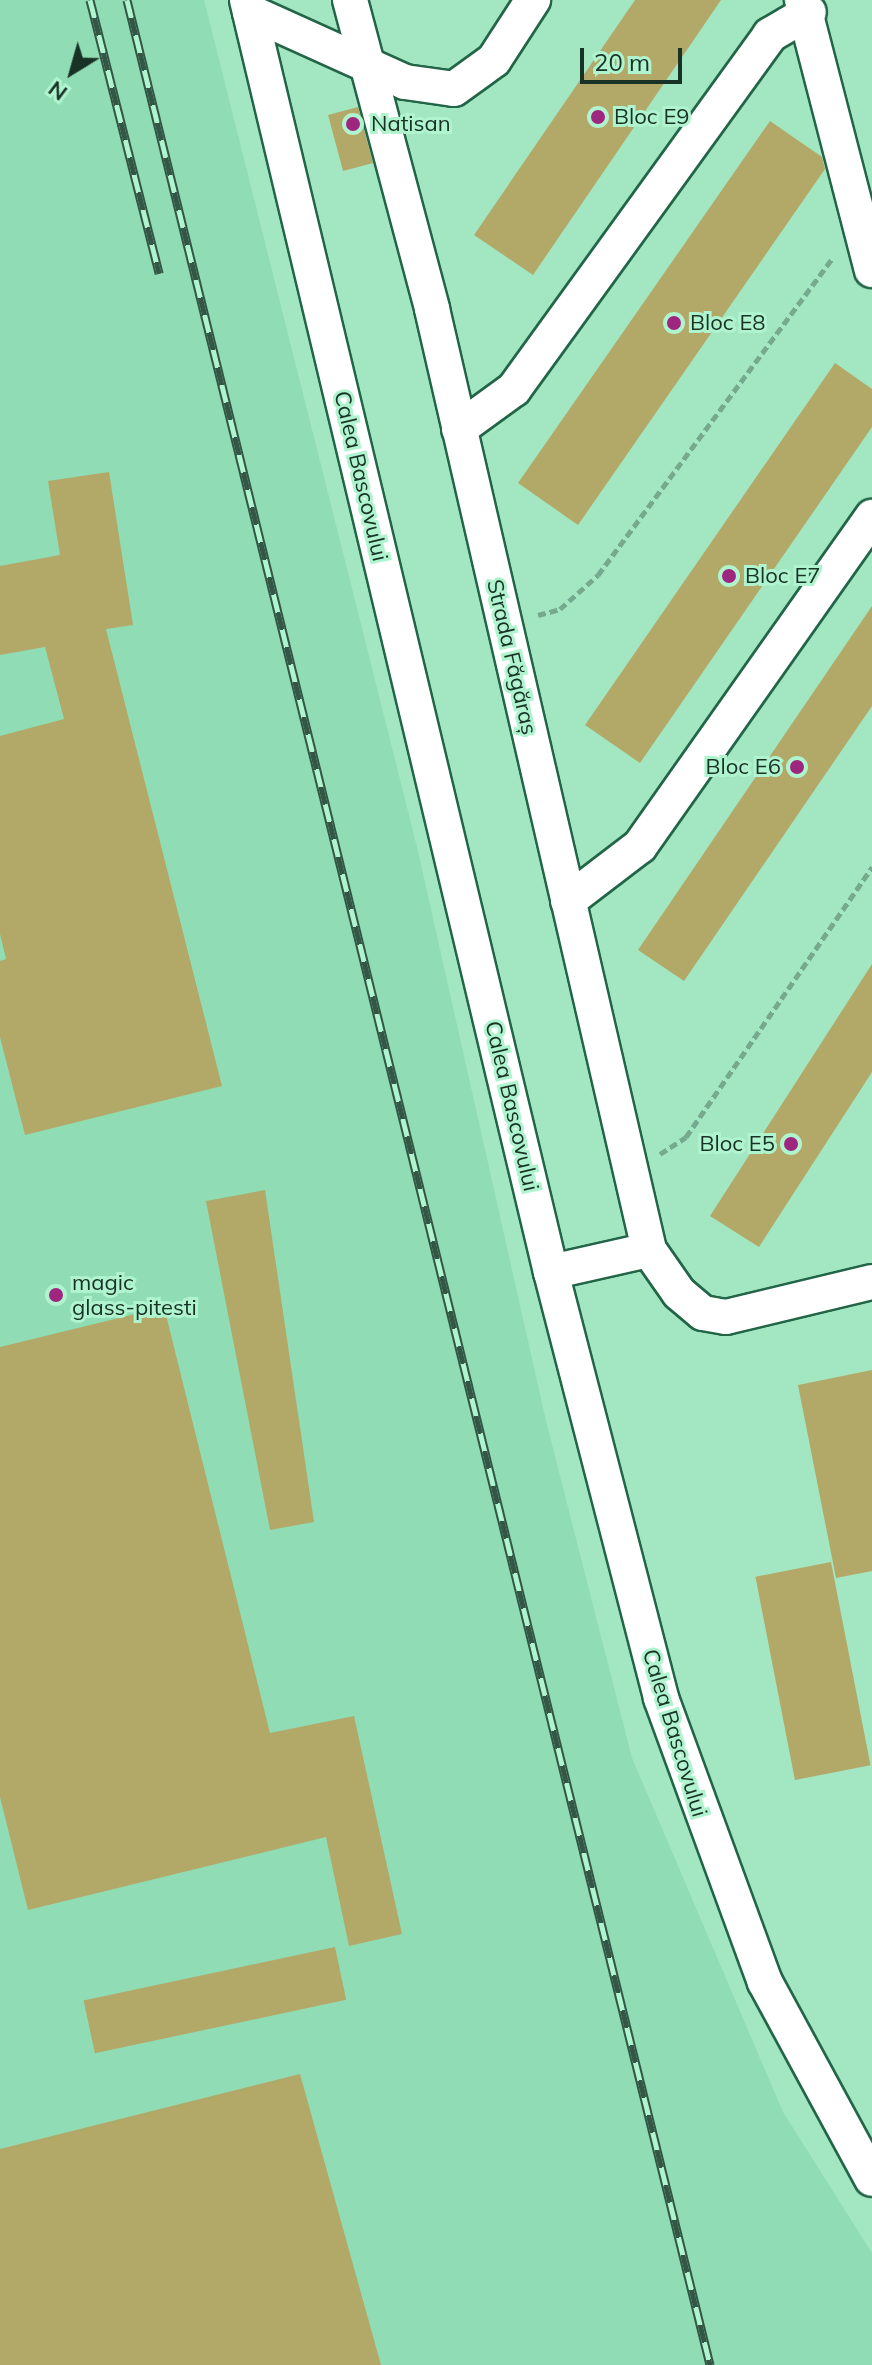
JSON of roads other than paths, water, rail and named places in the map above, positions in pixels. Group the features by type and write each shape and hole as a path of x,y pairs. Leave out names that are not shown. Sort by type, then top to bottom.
{"street":[{"name":"Strada Făgăraș","path":"350,0 459,429 649,1250 679,1293 703,1313 726,1317 872,1282"},
{"path":"248,6 405,82 454,89 494,60 533,0"},
{"name":"Calea Bascovului","path":"248,6 551,1272 661,1698 715,1859 765,1982 872,2179"},
{"path":"459,429 514,389 770,35 806,6 872,270"},
{"path":"568,901 640,846 872,517"},
{"path":"551,1272 649,1250"}],"railway":[{"path":"90,0 159,273"},
{"path":"127,0 710,2365"}],"place":[{"name":"Bloc E9","path":"598,117"},
{"name":"Natisan","path":"353,124"},
{"name":"Bloc E8","path":"674,323"},
{"name":"Bloc E7","path":"729,576"},
{"name":"Bloc E6","path":"797,767"},
{"name":"Bloc E5","path":"791,1144"},
{"name":"magic glass-pitesti","path":"56,1295"}]}
